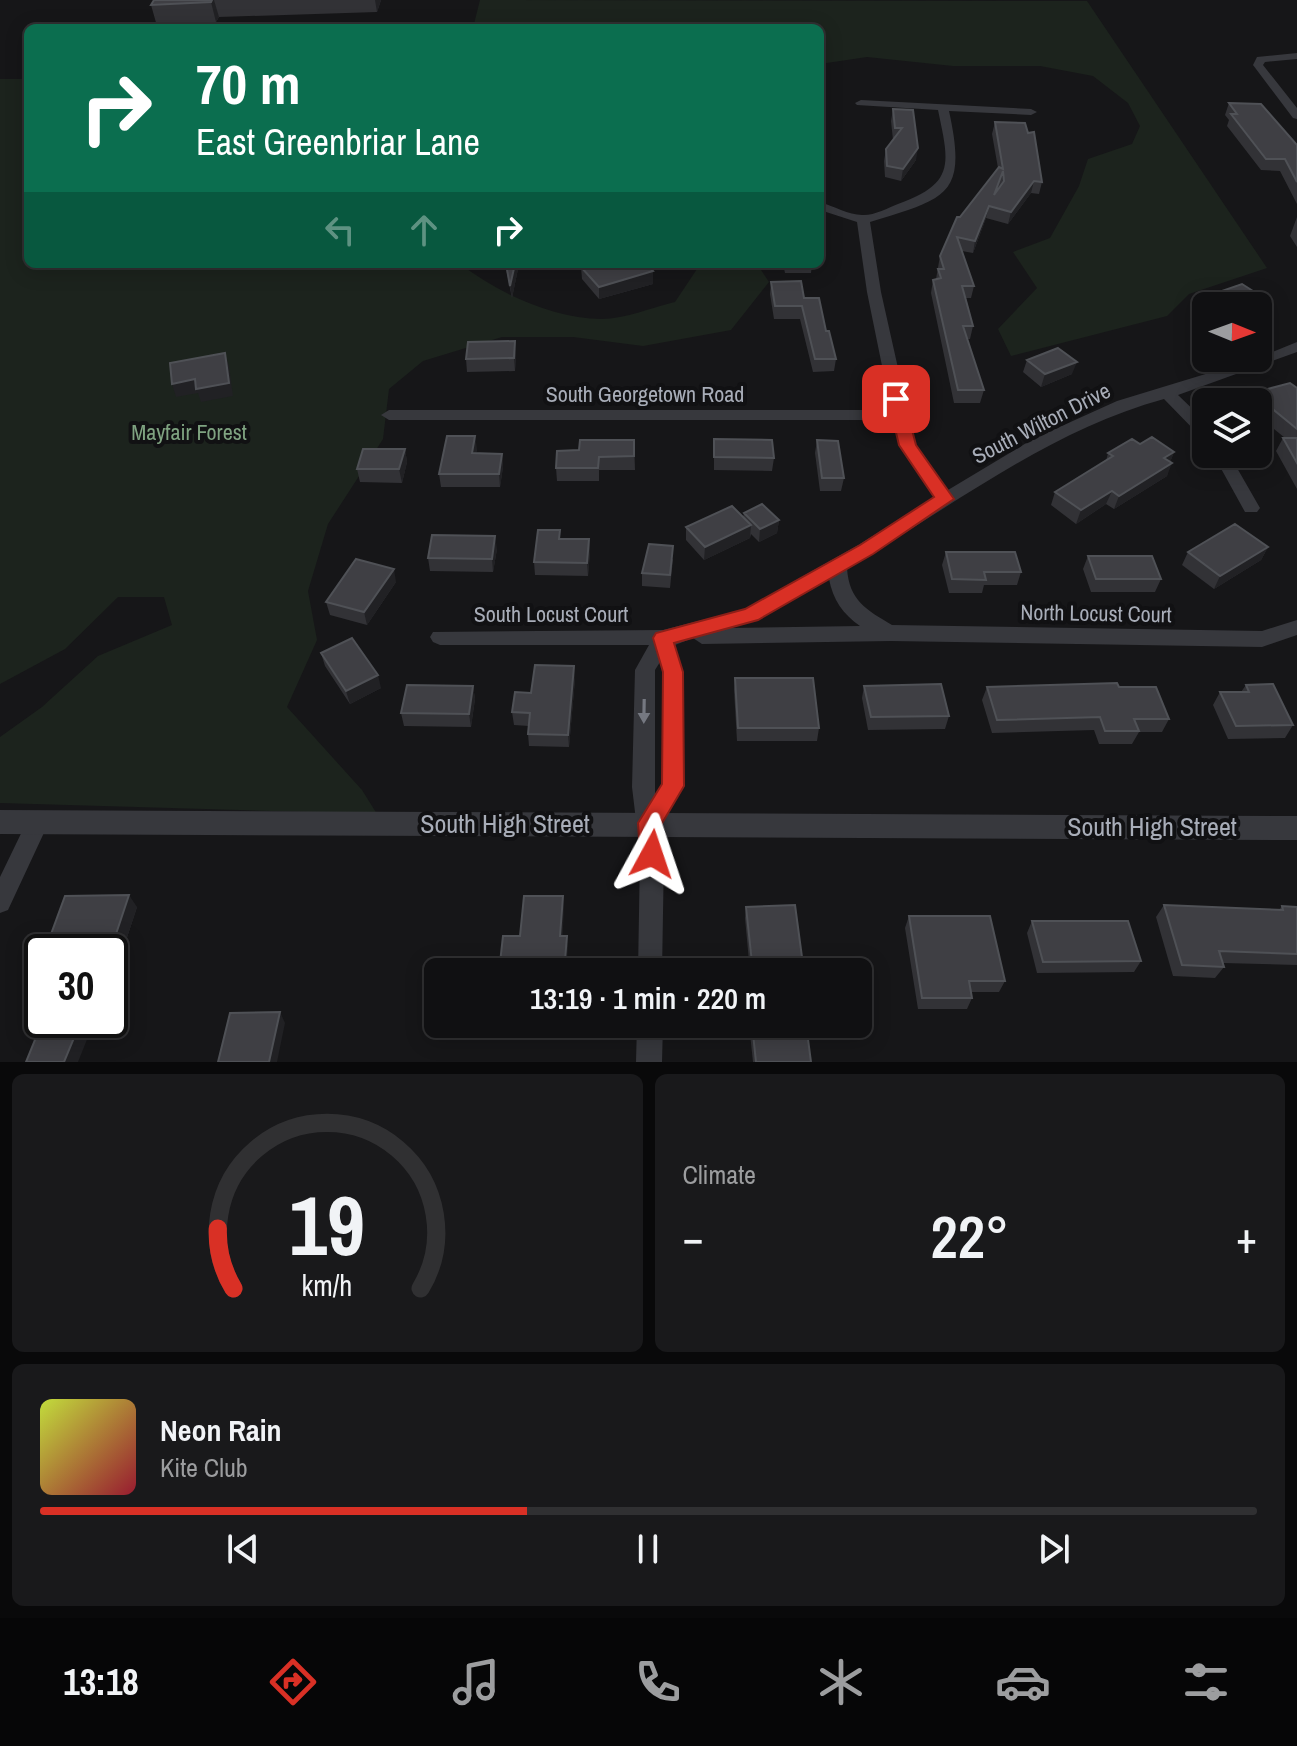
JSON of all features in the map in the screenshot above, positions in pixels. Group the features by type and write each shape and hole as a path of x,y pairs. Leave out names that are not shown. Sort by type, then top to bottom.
{"street":[{"path":"1297,56 1261,59 1258,65 1297,116"},
{"path":"861,103 1031,112"},
{"path":"824,207 863,220 930,195 948,179 951,150 943,108"},
{"path":"863,220 874,292 907,445 945,499"},
{"name":"South Wilton Drive","path":"663,638 751,615 838,566 1039,443 1123,405 1167,393 1297,347"},
{"path":"1167,393 1192,418"},
{"name":"South Georgetown Road","path":"389,415 900,415"},
{"path":"1229,468 1251,508"},
{"name":"North Locust Court","path":"838,566 838,589 860,619 891,633"},
{"name":"North Locust Court","path":"663,638 759,633 891,633 1262,639 1297,627"},
{"name":"South Locust Court","path":"440,637 663,638"},
{"path":"650,823 673,786 673,672 663,638"},
{"path":"650,958 650,823 643,787 645,670 663,638"},
{"name":"South High Street","path":"0,822 1297,828"},
{"path":"0,902 38,822"},
{"path":"649,1062 650,1038"}],"green space":[{"path":"480,0 1087,1 1267,268 1192,292 1167,316 1011,356 998,329 1037,288 1013,252 1050,238 1079,186 1088,159 1132,144 1140,126 1128,103 1093,76 1040,66 953,66 867,57 824,63 824,24 474,24"},
{"name":"Mayfair Forest","path":"0,79 24,79 24,268 466,268 527,302 564,314 602,319 675,302 698,268 760,268 769,282 731,330 643,346 573,337 502,337 423,361 389,389 383,439 328,524 308,591 317,640 287,707 362,790 377,814 0,803 0,737 42,707 98,656 172,625 164,597 118,597 65,649 0,684"}],"building":[{"path":"154,0 212,0 151,5"},
{"path":"1229,103 1261,104 1297,145 1297,182 1285,159 1266,159 1231,114 1237,114"},
{"path":"893,109 913,110 918,148 903,169 887,166 886,149 902,128 895,128"},
{"path":"995,122 1025,123 1028,133 1034,132 1042,182 1034,181 1011,212 989,206 975,241 957,237 974,286 962,286 973,326 963,326 984,390 958,390 933,280 941,278 938,269 944,269 940,256 957,217 999,167 1003,169","holes":["1003,171 1004,181 994,195"]},
{"path":"507,268 514,268 510,286"},
{"path":"582,268 650,268 653,271 599,287"},
{"path":"801,281 804,298 819,298 836,359 815,359 802,306 775,306 771,282"},
{"path":"1242,284 1254,292 1219,292"},
{"path":"515,341 514,358 466,359 468,342"},
{"path":"1058,348 1077,362 1045,374 1027,360"},
{"path":"225,353 229,383 196,389 195,379 172,384 170,363"},
{"path":"1290,383 1297,388 1297,429 1272,409 1272,388"},
{"path":"447,436 475,436 472,453 502,454 499,474 439,474"},
{"path":"1152,437 1174,452 1164,458 1172,463 1119,496 1112,491 1081,510 1055,492 1113,456 1108,453 1132,439 1140,444"},
{"path":"1283,438 1297,438 1297,463"},
{"path":"714,439 772,440 774,458 714,457"},
{"path":"580,440 634,440 634,456 599,457 598,468 556,468 557,451 579,450"},
{"path":"817,440 838,441 844,478 822,478"},
{"path":"363,449 405,449 399,469 357,469"},
{"path":"762,504 779,520 760,529 744,513"},
{"path":"732,506 751,525 705,547 686,527"},
{"path":"1235,524 1268,547 1220,576 1188,552"},
{"path":"538,530 560,530 559,539 589,539 587,563 534,562"},
{"path":"432,535 495,536 492,559 428,558"},
{"path":"649,544 673,546 670,575 642,573"},
{"path":"946,552 1015,552 1021,572 984,572 986,580 952,579"},
{"path":"1088,556 1152,556 1161,579 1096,579"},
{"path":"356,559 394,569 364,612 326,602"},
{"path":"352,638 378,675 346,691 321,653"},
{"path":"535,665 574,666 568,735 528,734 530,713 512,712 515,692 531,693"},
{"path":"735,678 813,678 819,728 738,728"},
{"path":"1117,683 1119,687 1156,687 1169,719 1134,719 1139,731 1105,731 1100,717 997,720 987,687"},
{"path":"941,684 949,716 871,717 864,686"},
{"path":"1273,684 1293,725 1236,726 1220,692 1249,692 1246,685"},
{"path":"407,685 473,686 469,714 401,713"},
{"path":"129,895 116,934 51,934 65,896"},
{"path":"524,896 563,896 560,936 567,936 565,958 501,958 503,936 520,936"},
{"path":"795,905 802,958 751,958 746,907"},
{"path":"1164,905 1283,910 1282,906 1297,907 1297,954 1219,951 1224,967 1182,965"},
{"path":"909,916 990,916 1005,981 969,981 972,998 922,998"},
{"path":"1032,921 1128,921 1141,961 1043,962"},
{"path":"280,1012 269,1062 218,1062 230,1013"},
{"path":"36,1038 74,1038 64,1062 26,1062"},
{"path":"753,1038 808,1038 811,1062 756,1062"}],"route":[{"path":"652,854 650,823 673,786 673,672 663,638 751,615 945,499 907,445 896,399"}]}
